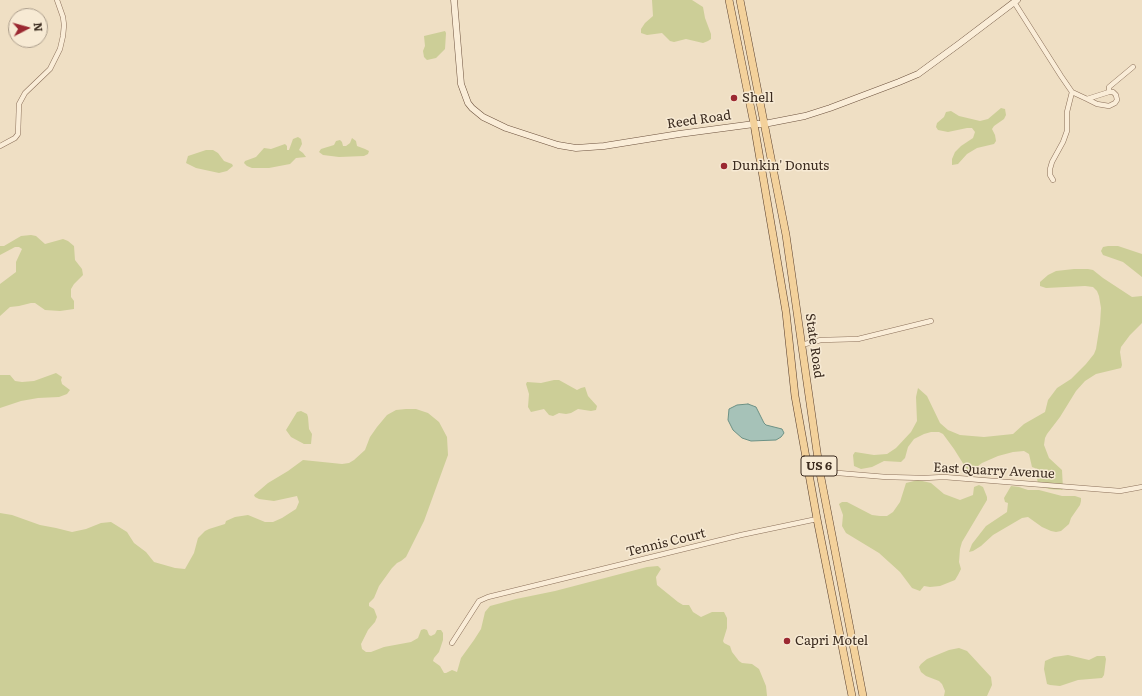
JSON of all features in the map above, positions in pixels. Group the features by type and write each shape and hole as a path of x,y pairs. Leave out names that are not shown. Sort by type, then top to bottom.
{"main road":[{"name":"State Road","path":"729,0 754,124 786,312 795,396 817,519 852,696"},
{"name":"State Road","path":"740,0 786,235 820,473 863,696"}],"street":[{"path":"0,146 9,142 18,134 20,104 25,93 50,69 60,49 64,25 57,0"},
{"name":"Reed Road","path":"454,0 460,76 468,103 477,113 497,124 545,142 576,148 604,146 659,136 764,124 815,113 918,74 1015,1"},
{"path":"1015,1 1072,92 1097,104 1109,106 1115,104 1117,100 1116,95 1113,92 1087,99"},
{"path":"1109,92 1109,87 1134,67"},
{"path":"1053,180 1050,174 1050,169 1067,131 1067,112 1072,92"},
{"path":"786,312 797,312"},
{"path":"801,345 821,340 858,339 931,321"},
{"name":"East Quarry Avenue","path":"820,473 886,477 944,477 1120,490 1142,486"},
{"name":"Tennis Court","path":"452,643 479,601 488,597 741,535 817,519"},
{"path":"822,541 833,539"},
{"path":"843,649 854,647"}],"green space":[{"path":"652,0 692,0 703,7 705,18 711,34 711,39 703,43 686,39 674,42 670,41 662,33 647,35 641,33 641,29 645,23 653,16"},
{"path":"445,31 445,49 436,58 427,60 424,57 423,51 425,46 424,36"},
{"path":"1001,108 1005,109 1006,115 1004,119 992,129 996,141 994,144 977,148 967,154 958,164 952,165 952,159 955,152 973,138 975,132 972,128 948,132 938,130 936,127 937,123 944,117 946,112 951,111 959,116 980,121 988,119"},
{"path":"298,137 301,139 302,144 299,150 306,157 296,158 290,164 269,168 252,168 244,163 245,161 256,157 264,148 271,149 285,144 287,146 287,150 289,150 293,139"},
{"path":"352,138 356,141 357,146 369,151 368,154 364,156 339,157 323,155 319,152 321,149 334,145 336,141 340,140 343,146 346,146 350,143"},
{"path":"206,150 213,150 218,153 224,161 232,164 233,166 227,171 219,173 196,168 186,163 188,156"},
{"path":"21,236 36,236 45,244 63,239 74,246 75,260 82,269 83,275 71,289 74,309 60,311 45,310 35,303 31,303 10,307 0,316 0,284 16,272 16,262 22,249 15,247 0,255 0,246 4,246"},
{"path":"1118,246 1142,254 1142,277 1123,262 1103,255 1101,251 1103,247"},
{"path":"1074,269 1093,270 1132,297 1142,296 1142,323 1121,347 1121,368 1096,374 1085,381 1076,391 1045,438 1044,445 1049,458 1062,470 1062,490 1042,487 1038,483 1037,479 1040,470 1032,467 1029,454 1024,451 998,456 982,463 969,473 954,449 943,434 939,432 931,432 914,439 908,447 905,458 901,462 884,461 872,467 861,469 854,466 853,455 855,452 874,455 887,454 896,448 911,432 917,421 916,397 918,388 927,396 940,423 948,430 960,435 984,437 1013,434 1024,424 1045,412 1048,400 1057,388 1071,379 1086,364 1096,349 1101,308 1097,291 1093,287 1085,286 1046,288 1040,286 1040,282 1048,275 1056,271"},
{"path":"56,373 62,377 62,384 70,390 67,394 59,397 38,398 21,401 0,408 0,375 10,375 15,381 22,382 34,381"},
{"path":"559,380 577,390 585,387 588,396 597,406 596,410 591,411 578,409 571,413 559,413 553,416 549,415 544,409 531,412 528,407 529,394 526,384 527,382 541,383"},
{"path":"416,409 428,413 439,422 447,437 448,455 424,521 406,557 392,568 379,586 374,598 369,603 369,606 374,609 377,617 361,644 362,649 366,652 371,652 384,647 411,642 418,638 421,630 424,629 427,630 431,636 435,634 437,630 441,630 443,633 443,640 439,652 433,661 440,666 444,673 452,670 457,672 461,658 481,629 485,612 490,606 647,567 658,566 661,569 656,577 657,585 678,602 683,605 689,605 693,612 701,617 712,612 724,612 727,618 727,628 723,641 724,643 730,646 732,652 739,661 742,663 752,664 759,669 766,686 767,696 0,696 0,513 12,515 40,525 72,532 86,529 101,523 111,522 127,532 134,543 146,552 154,562 175,568 185,569 194,553 198,538 205,531 225,524 226,521 235,517 248,515 265,522 273,522 296,509 299,502 297,496 274,501 255,497 254,495 268,483 303,460 342,464 349,463 365,450 370,437 387,415 396,410"},
{"path":"301,411 307,414 308,417 309,429 312,434 311,444 304,444 291,437 286,430 297,412"},
{"path":"918,480 931,483 944,494 960,500 973,495 974,487 979,485 983,487 987,497 987,500 962,542 959,562 961,569 955,580 940,586 924,586 920,591 912,588 900,572 879,553 846,533 842,526 843,515 839,504 842,502 847,502 872,515 887,516 893,512 900,502 906,483"},
{"path":"1011,486 1028,490 1039,490 1062,496 1075,496 1081,498 1081,501 1069,524 1061,531 1051,531 1042,527 1028,517 1022,518 993,535 981,546 969,552 972,544 986,526 1007,512 1008,503 1005,502 1004,498"},
{"path":"959,648 967,651 991,677 992,685 987,696 944,696 945,691 942,684 921,672 919,667 927,659 949,650"},
{"path":"1068,655 1089,660 1097,656 1105,656 1104,675 1102,678 1078,680 1060,686 1047,684 1044,669 1045,661 1054,657"}],"water":[{"path":"748,404 756,407 766,425 782,429 784,433 781,437 776,440 751,441 742,438 733,430 728,420 729,409 737,405"}],"place":[{"name":"Shell","path":"734,98"},
{"name":"Dunkin' Donuts","path":"724,166"},
{"name":"Capri Motel","path":"787,641"}]}
